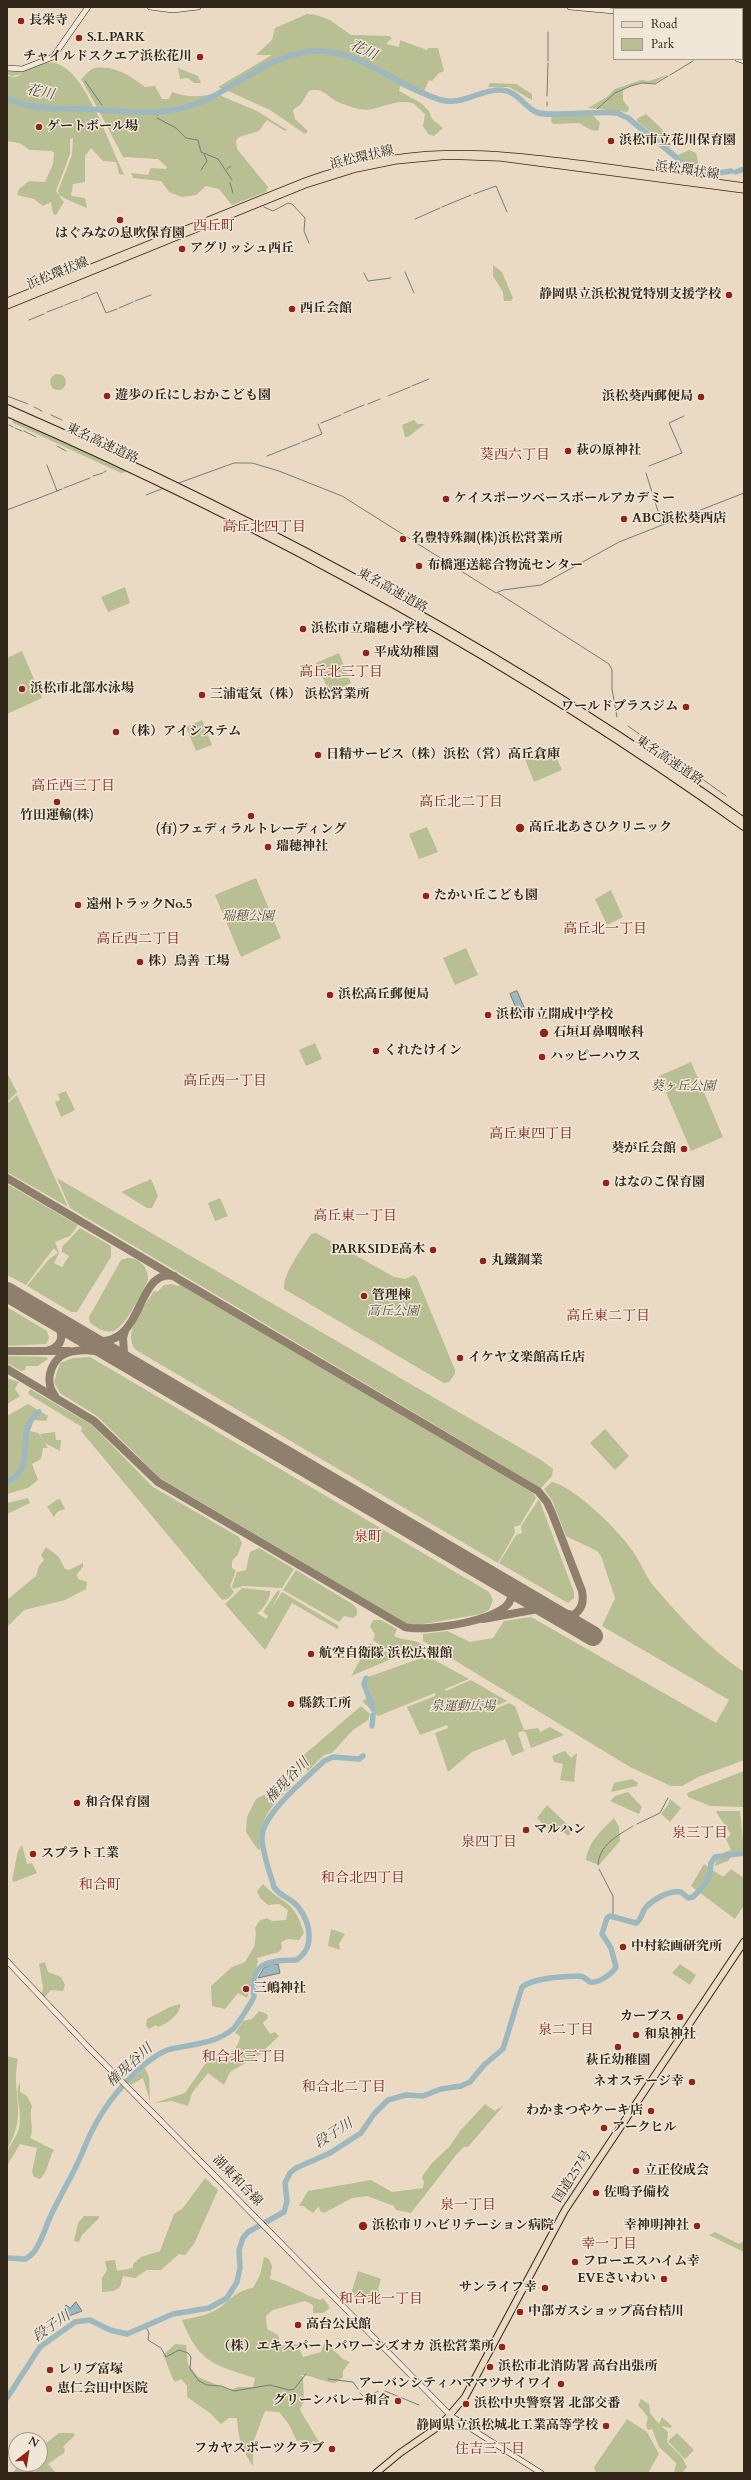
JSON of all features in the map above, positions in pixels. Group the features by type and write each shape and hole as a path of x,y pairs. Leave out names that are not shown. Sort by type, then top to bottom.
{"highway":[{"name":"東名高速道路","path":"7,408 167,480 340,569 494,656 625,738 744,821"},
{"name":"東名高速道路","path":"7,413 172,488 338,573 492,660 622,742 744,827"},
{"name":"国道257号","path":"376,2473 452,2416 481,2370 549,2236 567,2206 744,1942"}],"main road":[{"path":"7,68 22,68 54,57 88,7"},
{"path":"150,7 176,10 198,7"},
{"path":"570,7 613,11"},
{"name":"浜松環状線","path":"7,301 299,183 355,165 388,158 448,152 501,154 744,186"},
{"name":"浜松環状線","path":"7,306 300,187 356,169 395,161 448,156 501,158 744,190"},
{"name":"湖東和合線","path":"7,1961 452,2416 541,2473"}],"green space":[{"path":"307,14 316,15 330,20 351,35 389,36 392,38 386,44 399,47 400,40 427,50 428,48 438,48 444,71 439,73 432,81 429,80 422,96 400,86 399,91 421,103 429,111 432,119 443,128 434,136 428,134 423,126 425,114 413,103 398,102 365,110 348,106 336,101 321,91 313,90 309,91 301,104 293,110 295,119 308,131 305,134 270,110 226,90 219,95 257,111 287,130 285,131 267,120 259,131 239,137 236,141 237,149 268,187 266,192 232,205 219,189 206,186 196,195 182,197 169,192 161,181 133,178 131,173 148,175 151,168 166,169 167,167 158,159 123,157 99,111 96,111 124,175 119,174 116,162 103,161 91,148 85,156 85,182 73,184 71,196 85,198 87,208 59,195 58,191 72,155 73,138 70,139 70,154 56,191 64,202 56,215 53,214 51,202 43,206 34,199 17,195 19,189 29,181 45,182 53,164 54,153 52,151 30,150 19,143 7,141 7,76 16,77 23,74 11,76 7,74 7,71 22,71 46,63 54,63 62,66 76,78 95,109 98,109 81,79 92,69 99,68 113,69 127,75 145,87 155,86 162,99 169,99 172,92 191,96 211,94 223,89 218,87 272,55 256,55 272,40 275,28"},
{"path":"178,68 198,76 201,83 194,83 188,78 180,79"},
{"path":"667,75 655,83 640,83 623,89 623,100 629,108 628,112 588,108 607,97 615,89 641,80 649,81"},
{"path":"490,83 516,84 532,94 532,100 509,87 488,87"},
{"path":"592,114 600,123 598,131 591,130 579,123 554,124 551,122 552,115"},
{"path":"646,114 662,129 671,149 637,121 637,119"},
{"path":"689,150 696,153 700,170 691,166 678,155"},
{"path":"493,265 502,272 513,298 511,301 504,301 503,292 493,276"},
{"path":"58,374 65,379 66,382 61,389 58,390 51,385 50,382 55,375"},
{"path":"14,420 126,470 126,472 121,473 13,423 12,421"},
{"path":"414,420 418,424 425,424 408,437 405,437 402,425"},
{"path":"125,587 130,603 108,612 101,597"},
{"name":"浜松市北部水泳場","path":"22,651 42,698 7,714 7,658"},
{"path":"339,653 351,683 330,693 316,663"},
{"path":"202,720 212,745 196,751 186,727"},
{"path":"552,748 562,770 534,782 525,759"},
{"path":"427,827 438,852 419,859 409,834"},
{"name":"瑞穂公園","path":"256,878 281,938 241,957 215,895"},
{"path":"611,890 623,917 607,925 595,899"},
{"path":"466,948 478,975 455,985 443,958"},
{"path":"315,1043 322,1059 306,1066 299,1050"},
{"name":"葵ヶ丘公園","path":"691,1062 723,1137 691,1151 659,1076"},
{"path":"7,1073 17,1092 7,1102"},
{"path":"66,1091 75,1110 61,1117 55,1102 60,1100 58,1094"},
{"path":"17,1095 68,1207 7,1172 7,1104"},
{"path":"57,1178 541,1460 553,1469 552,1476 541,1488 70,1208"},
{"path":"151,1179 158,1196 152,1208 147,1208 121,1192"},
{"path":"7,1184 78,1225 70,1236 55,1242 59,1253 54,1263 62,1267 69,1256 62,1252 62,1247 80,1228 111,1246 111,1257 77,1312 71,1312 27,1286 49,1259 58,1253 54,1248 26,1285 7,1275"},
{"path":"220,1198 228,1216 215,1221 208,1203"},
{"name":"高丘公園","path":"316,1233 394,1277 405,1279 414,1275 417,1278 455,1370 455,1374 449,1382 444,1383 284,1289 286,1276 294,1261 311,1234"},
{"path":"127,1258 135,1259 142,1264 147,1271 148,1280 138,1300 123,1323 113,1331 104,1331 90,1323 89,1317 121,1260"},
{"path":"172,1284 178,1286 179,1284 533,1493 536,1498 520,1525 514,1527 515,1533 498,1563 136,1350 132,1343 131,1336 140,1312 154,1291 157,1292 164,1285"},
{"path":"7,1307 47,1331 49,1338 46,1344 7,1346"},
{"path":"7,1356 46,1357 48,1359 38,1366 26,1366 25,1370 21,1371 7,1363"},
{"path":"90,1357 489,1592 493,1600 489,1610 481,1614 418,1625 408,1624 160,1478 97,1416 60,1393 54,1382 60,1363 73,1358"},
{"path":"7,1378 19,1382 15,1389 20,1396 7,1404"},
{"path":"30,1389 92,1425 153,1487 239,1537 242,1543 238,1554 232,1561 232,1568 236,1571 230,1586 234,1592 228,1599 222,1600 81,1431 82,1427 28,1394"},
{"path":"28,1404 48,1416 46,1421 34,1420 30,1431 38,1433 43,1440 40,1434 55,1432 56,1440 61,1440 60,1451 45,1443 48,1448 43,1448 41,1459 32,1464 38,1480 28,1488 7,1494 7,1416"},
{"path":"605,1429 629,1456 615,1470 590,1443"},
{"path":"552,1482 584,1500 607,1521 632,1550 652,1584 673,1608 718,1653 744,1672 744,1760 698,1777 682,1786 671,1786 630,1767 423,1641 423,1634 447,1631 470,1642 493,1638 504,1621 531,1617 716,1723 729,1700 602,1626 615,1598 601,1556 597,1551 566,1536 552,1500 544,1489"},
{"path":"28,1498 30,1503 7,1514 7,1503"},
{"path":"60,1499 65,1509 57,1512 54,1517 47,1507"},
{"path":"539,1499 574,1592 574,1598 568,1603 499,1563 516,1535 522,1533 521,1526"},
{"path":"46,1547 59,1557 65,1569 69,1570 83,1563 83,1567 77,1574 78,1579 87,1582 86,1589 65,1600 24,1610 7,1627 7,1600 36,1576 39,1566 44,1560 41,1555"},
{"path":"259,1548 294,1569 282,1588 243,1586 233,1589 232,1586 237,1572 246,1570 250,1552"},
{"path":"296,1570 354,1605 357,1609 357,1615 353,1618 344,1616 339,1622 283,1590"},
{"path":"242,1588 270,1591 266,1604 257,1613 266,1619 268,1616 263,1612 278,1590 280,1592 272,1608 282,1592 339,1626 337,1629 292,1603 265,1650 225,1604"},
{"path":"373,1620 381,1620 397,1629 394,1636 397,1638 418,1642 424,1646 410,1653 404,1654 386,1649 373,1640 375,1634 370,1627"},
{"path":"370,1643 396,1657 351,1676"},
{"name":"泉運動広場","path":"427,1656 469,1679 445,1689 446,1691 471,1680 507,1701 492,1708 493,1710 509,1703 515,1706 524,1730 538,1728 540,1732 550,1727 564,1735 531,1748 526,1733 523,1731 518,1733 524,1751 512,1756 505,1739 472,1752 448,1772 435,1733 448,1728 447,1725 420,1735 407,1707 435,1696 435,1693 378,1716 362,1701 371,1696 367,1684 368,1677"},
{"path":"361,1706 370,1714 368,1720 353,1730 332,1753 324,1755 308,1771 298,1760"},
{"path":"565,1751 571,1758 577,1753 574,1782 560,1780 563,1764 554,1762 552,1756"},
{"path":"744,1771 744,1807 710,1806 688,1797 687,1793"},
{"path":"632,1779 638,1783 637,1786 611,1792 614,1783"},
{"path":"289,1783 291,1787 277,1800 267,1814 261,1830 260,1849 258,1850 246,1832 247,1817 256,1799"},
{"path":"628,1792 642,1807 639,1814 610,1801 615,1796"},
{"path":"670,1799 681,1808 670,1822 661,1814 668,1805"},
{"path":"547,1805 573,1830 568,1836 559,1828 556,1832 552,1828 549,1830 537,1818"},
{"path":"740,1811 744,1850 735,1852 728,1861 715,1866 716,1860 721,1858 724,1852 731,1850 726,1839 731,1834 716,1812"},
{"path":"614,1818 619,1827 620,1841 599,1865 586,1860 587,1853 592,1842"},
{"path":"22,1845 27,1864 32,1863 37,1873 14,1882 12,1880 18,1851"},
{"path":"704,1864 723,1877 731,1869 744,1878 744,1905 735,1919 691,1886"},
{"path":"263,1884 292,1908 304,1933 299,1940 288,1939 281,1942 282,1948 279,1952 257,1958 258,1962 247,1998 238,1993 225,2009 212,2006 211,1986 232,1967 245,1962 254,1947 256,1934 255,1928 259,1921 267,1918 272,1921 286,1920 288,1910 279,1904 268,1905 260,1898 257,1891"},
{"path":"331,1929 345,1934 339,1944 340,1950 328,1946"},
{"path":"45,1962 48,1972 61,1977 65,1985 63,1991 51,1990 44,1998 42,1995 43,1987 39,1964"},
{"path":"680,1964 696,1975 690,1985 672,1973"},
{"path":"180,2004 179,2011 166,2023 158,2027 156,2025 149,2029 146,2026 147,2019 170,2007"},
{"path":"259,2011 267,2014 268,2018 263,2023 270,2034 275,2032 279,2036 258,2056 230,2072 224,2085 208,2073 192,2093 188,2106 172,2101 154,2103 185,2093 210,2057 215,2059 225,2057 230,2054 239,2041 240,2036 235,2033 243,2021 252,2019"},
{"path":"7,2056 18,2059 16,2083 18,2114 17,2125 7,2149"},
{"path":"145,2068 149,2077 150,2101 143,2078 131,2085 129,2082"},
{"path":"20,2083 20,2092 27,2096 32,2106 32,2130 30,2138 54,2150 45,2173 40,2179 34,2177 32,2172 37,2148 20,2144 7,2166 7,2152 18,2132 20,2124 18,2086"},
{"path":"485,2104 495,2111 504,2105 468,2147 464,2147 456,2155 411,2213 396,2210 394,2206 367,2196 352,2198 324,2213 320,2211 319,2206 313,2213 303,2206 299,2206 308,2191 371,2180 392,2192 423,2188 424,2182 422,2177 431,2164 450,2146 460,2131"},
{"path":"205,2178 218,2190 194,2244 185,2255 179,2254 161,2270 147,2270 135,2278 123,2276 120,2287 114,2291 102,2292 102,2278 107,2270 105,2261 115,2260 117,2271 133,2268 133,2264 141,2257 160,2251 174,2214 183,2208"},
{"path":"84,2216 99,2216 99,2218 82,2235 79,2242 74,2241 78,2223"},
{"path":"715,2232 739,2244 744,2241 744,2252 709,2235"},
{"path":"264,2257 269,2259 272,2266 270,2279 320,2300 323,2298 330,2308 323,2313 313,2313 313,2305 305,2301 273,2310 266,2316 267,2329 278,2335 281,2346 297,2344 303,2357 321,2352 325,2342 343,2359 350,2362 343,2371 343,2377 335,2383 300,2375 303,2377 304,2400 300,2410 319,2442 313,2446 305,2440 297,2441 288,2423 279,2412 265,2411 253,2443 253,2466 241,2444 237,2418 229,2418 221,2424 210,2413 187,2397 187,2386 181,2379 175,2382 163,2355 175,2344 186,2345 188,2364 198,2377 230,2390 238,2387 253,2387 255,2378 229,2370 218,2365 202,2354 188,2334 182,2320 201,2316 214,2311 240,2292 253,2288 260,2275"},
{"path":"358,2271 381,2279 378,2289 381,2296 379,2303 351,2294"},
{"path":"641,2399 649,2404 650,2413 659,2424 662,2417 672,2426 671,2428 661,2426 668,2432 667,2442 682,2457 687,2467 682,2473 674,2473 676,2463 659,2447 652,2429 648,2430 646,2426 648,2417 638,2405"},
{"path":"627,2419 647,2432 659,2454 648,2473 596,2473 594,2467"},
{"path":"59,2433 73,2433 75,2435 63,2447 65,2449 64,2453 48,2464 48,2442"},
{"path":"677,2433 694,2450 685,2459 668,2441"},
{"path":"48,2464 56,2473 12,2473 48,2472"}],"water":[{"path":"517,991 526,1012 519,1015 510,994"},
{"path":"273,1964 278,1964 280,1973 258,1978 264,1968"},
{"path":"76,2302 82,2311 66,2317 59,2323 66,2305 70,2308"}],"waterway":[{"path":"548,32 548,61"},
{"name":"花川","path":"7,98 26,105 46,108 130,112 158,112 173,110 201,102 276,61 306,52 324,51 341,54 358,60 424,94 441,100 457,101 493,90 501,90 512,93 531,109 542,114 598,112 617,113 628,118 693,171 706,175 731,171"},
{"path":"670,75 693,61"},
{"path":"547,96 548,63"},
{"path":"597,109 615,93 642,83 655,84 668,76"},
{"path":"85,81 102,105"},
{"path":"157,118 176,128 186,138 198,140 201,152 218,159 232,180"},
{"path":"201,170 207,161 204,154"},
{"path":"227,169 231,166"},
{"path":"736,172 744,169"},
{"path":"230,183 233,193"},
{"path":"474,194 496,186 507,212"},
{"path":"442,207 471,195"},
{"path":"264,207 273,211 288,203 292,204 305,218 304,231 309,243"},
{"path":"415,219 440,208"},
{"path":"405,272 414,293"},
{"path":"364,273 368,281 391,278"},
{"path":"81,299 97,292 106,313 117,309"},
{"path":"135,301 151,295"},
{"path":"65,305 78,300"},
{"path":"119,308 133,302"},
{"path":"47,312 63,306"},
{"path":"29,320 44,314"},
{"path":"412,386 429,379"},
{"path":"388,396 410,387"},
{"path":"7,396 28,404"},
{"path":"368,404 380,399"},
{"path":"344,413 364,405"},
{"path":"34,407 42,411"},
{"path":"51,415 62,420"},
{"path":"321,423 341,415"},
{"path":"649,466 682,453 669,423 684,416"},
{"path":"302,442 322,434 318,424"},
{"path":"9,425 13,427"},
{"path":"15,428 22,431"},
{"path":"24,431 36,437"},
{"path":"267,456 300,443"},
{"path":"57,446 66,451"},
{"path":"176,484 234,463 252,463 279,471 342,496 496,593 503,590 541,585 619,542 744,493"},
{"path":"47,465 57,491"},
{"path":"93,476 103,473"},
{"path":"646,473 662,524"},
{"path":"64,488 90,478"},
{"path":"146,495 164,488"},
{"path":"34,500 62,489"},
{"path":"7,510 33,500"},
{"path":"498,593 609,664 612,670 612,689 617,717"},
{"path":"628,726 726,796"},
{"path":"7,1482 17,1475 22,1467 25,1458 27,1429 31,1420 39,1412"},
{"name":"権現谷川","path":"366,1678 364,1684 373,1709"},
{"name":"権現谷川","path":"372,1726 373,1715"},
{"name":"権現谷川","path":"7,2258 25,2259 35,2251 52,2213 78,2163 96,2122 110,2101 126,2082 145,2064 164,2051 211,2041 233,2029 254,1996 253,1985 258,1970 263,1965 270,1962 296,1960 302,1955 306,1949 309,1936 306,1921 299,1908 279,1893 274,1887 266,1861 262,1836 270,1817 278,1806 324,1761 333,1757 359,1759 363,1756"},
{"path":"637,1824 660,1813 668,1798"},
{"path":"598,1865 599,1858 605,1847 615,1837 633,1826"},
{"name":"段子川","path":"7,2398 40,2347 75,2322 90,2320 110,2330 127,2334 173,2314 209,2308 227,2298 237,2282 240,2268 239,2250 243,2238 248,2232 284,2212 287,2201 285,2183 290,2173 296,2168 330,2153 361,2133 374,2114 388,2100 406,2095 423,2096 441,2089 461,2086 470,2082 484,2065 503,2049 522,1987 534,1981 549,1978 581,1976 590,1982 605,1978 616,1967 611,1948 602,1934 607,1918 610,1916 636,1923 640,1920 646,1907 662,1896 672,1892 681,1892 688,1898 693,1897 706,1882 711,1863 715,1857 744,1853"},
{"path":"599,1869 613,1896 613,1917"},
{"path":"145,2325 149,2333 148,2340 161,2348 166,2357 179,2350 188,2353 191,2357 190,2369 199,2381 207,2385 221,2386 234,2391 270,2385 289,2390 294,2389 306,2374"},
{"path":"328,2379 353,2382 358,2389"},
{"path":"360,2393 366,2399 378,2391"},
{"path":"385,2391 419,2405"}],"taxiway":[{"path":"7,1178 538,1491 547,1502 552,1513 582,1591 582,1605 573,1615 538,1609 483,1619"},
{"path":"84,1338 104,1341 118,1336 129,1325 151,1285 161,1277 174,1276"},
{"path":"49,1350 54,1348 61,1340 61,1331 51,1318"},
{"path":"125,1331 123,1338 124,1353 140,1370"},
{"path":"55,1396 51,1389 50,1375 52,1368 61,1356 75,1351 86,1350 108,1354 118,1358"},
{"path":"7,1351 69,1351"},
{"path":"7,1369 94,1421 158,1482 405,1627 416,1628 455,1625 476,1620 495,1613 507,1605 511,1595 502,1583"}],"runway":[{"path":"7,1292 593,1636"}],"place":[{"name":"長栄寺","path":"21,21"},
{"name":"S.L.PARK","path":"79,38"},
{"name":"チャイルドスクエア浜松花川","path":"200,57"},
{"name":"ゲートボール場","path":"39,127"},
{"name":"浜松市立花川保育園","path":"611,141"},
{"name":"はぐみなの息吹保育園","path":"120,220"},
{"name":"アグリッシュ西丘","path":"182,249"},
{"name":"静岡県立浜松視覚特別支援学校","path":"729,295"},
{"name":"西丘会館","path":"292,309"},
{"name":"遊歩の丘にしおかこども園","path":"107,396"},
{"name":"浜松葵西郵便局","path":"701,397"},
{"name":"萩の原神社","path":"568,451"},
{"name":"ケイスポーツベースボールアカデミー","path":"446,499"},
{"name":"ABC浜松葵西店","path":"624,519"},
{"name":"名豊特殊鋼(株)浜松営業所","path":"403,539"},
{"name":"布橋運送総合物流センター","path":"419,566"},
{"name":"浜松市立瑞穂小学校","path":"303,629"},
{"name":"平成幼稚園","path":"366,653"},
{"name":"浜松市北部水泳場","path":"22,689"},
{"name":"三浦電気（株） 浜松営業所","path":"202,695"},
{"name":"ワールドプラスジム","path":"686,707"},
{"name":"（株）アイシステム","path":"116,732"},
{"name":"日精サービス（株）浜松（営）高丘倉庫","path":"318,755"},
{"name":"竹田運輸(株)","path":"57,802"},
{"name":"(有)フェディラルトレーディング","path":"251,816"},
{"name":"高丘北あさひクリニック","path":"520,828"},
{"name":"瑞穂神社","path":"268,847"},
{"name":"たかい丘こども園","path":"426,896"},
{"name":"遠州トラックNo.5","path":"78,905"},
{"name":"株）鳥善 工場","path":"140,962"},
{"name":"浜松高丘郵便局","path":"330,995"},
{"name":"浜松市立開成中学校","path":"488,1015"},
{"name":"石垣耳鼻咽喉科","path":"544,1033"},
{"name":"くれたけイン","path":"376,1051"},
{"name":"ハッピーハウス","path":"542,1057"},
{"name":"葵が丘会館","path":"684,1149"},
{"name":"はなのこ保育園","path":"606,1183"},
{"name":"PARKSIDE高木","path":"433,1250"},
{"name":"丸鐵鋼業","path":"483,1261"},
{"name":"管理棟","path":"364,1296"},
{"name":"イケヤ文楽館高丘店","path":"460,1358"},
{"name":"航空自衛隊 浜松広報館","path":"311,1654"},
{"name":"縣鉄工所","path":"291,1704"},
{"name":"和合保育園","path":"77,1803"},
{"name":"マルハン","path":"526,1830"},
{"name":"スプラト工業","path":"33,1854"},
{"name":"中村絵画研究所","path":"623,1947"},
{"name":"三嶋神社","path":"246,1989"},
{"name":"カーブス","path":"680,2017"},
{"name":"和泉神社","path":"636,2035"},
{"name":"萩丘幼稚園","path":"618,2047"},
{"name":"ネオステージ幸","path":"692,2082"},
{"name":"わかまつやケーキ店","path":"651,2111"},
{"name":"アークヒル","path":"604,2128"},
{"name":"立正佼成会","path":"636,2171"},
{"name":"佐鳴予備校","path":"596,2193"},
{"name":"浜松市リハビリテーション病院","path":"363,2226"},
{"name":"幸神明神社","path":"697,2226"},
{"name":"フローエスハイム幸","path":"575,2262"},
{"name":"EVEさいわい","path":"664,2279"},
{"name":"サンライフ幸","path":"545,2288"},
{"name":"中部ガスショップ高台桔川","path":"520,2312"},
{"name":"高台公民館","path":"298,2325"},
{"name":"（株）エキスパートパワーシズオカ 浜松営業所","path":"502,2347"},
{"name":"浜松市北消防署 高台出張所","path":"490,2367"},
{"name":"レリブ富塚","path":"50,2370"},
{"name":"アーバンシティハママツサイワイ","path":"561,2384"},
{"name":"恵仁会田中医院","path":"49,2389"},
{"name":"グリーンバレー和合","path":"398,2401"},
{"name":"浜松中央警察署 北部交番","path":"466,2404"},
{"name":"静岡県立浜松城北工業高等学校","path":"606,2426"},
{"name":"フカヤスポーツクラブ","path":"332,2449"}],"district":[{"name":"西丘町","path":"214,227"},
{"name":"葵西六丁目","path":"515,456"},
{"name":"高丘北四丁目","path":"264,528"},
{"name":"高丘北三丁目","path":"341,673"},
{"name":"高丘西三丁目","path":"73,787"},
{"name":"高丘北二丁目","path":"461,803"},
{"name":"高丘北一丁目","path":"605,930"},
{"name":"高丘西二丁目","path":"138,940"},
{"name":"高丘西一丁目","path":"225,1082"},
{"name":"高丘東四丁目","path":"531,1135"},
{"name":"高丘東一丁目","path":"355,1217"},
{"name":"高丘東二丁目","path":"608,1317"},
{"name":"泉町","path":"368,1538"},
{"name":"泉三丁目","path":"700,1834"},
{"name":"泉四丁目","path":"489,1843"},
{"name":"和合北四丁目","path":"363,1879"},
{"name":"和合町","path":"100,1886"},
{"name":"泉二丁目","path":"566,2031"},
{"name":"和合北三丁目","path":"244,2058"},
{"name":"和合北二丁目","path":"344,2088"},
{"name":"泉一丁目","path":"468,2206"},
{"name":"幸一丁目","path":"609,2245"},
{"name":"和合北一丁目","path":"381,2300"},
{"name":"住吉三丁目","path":"490,2450"}]}
